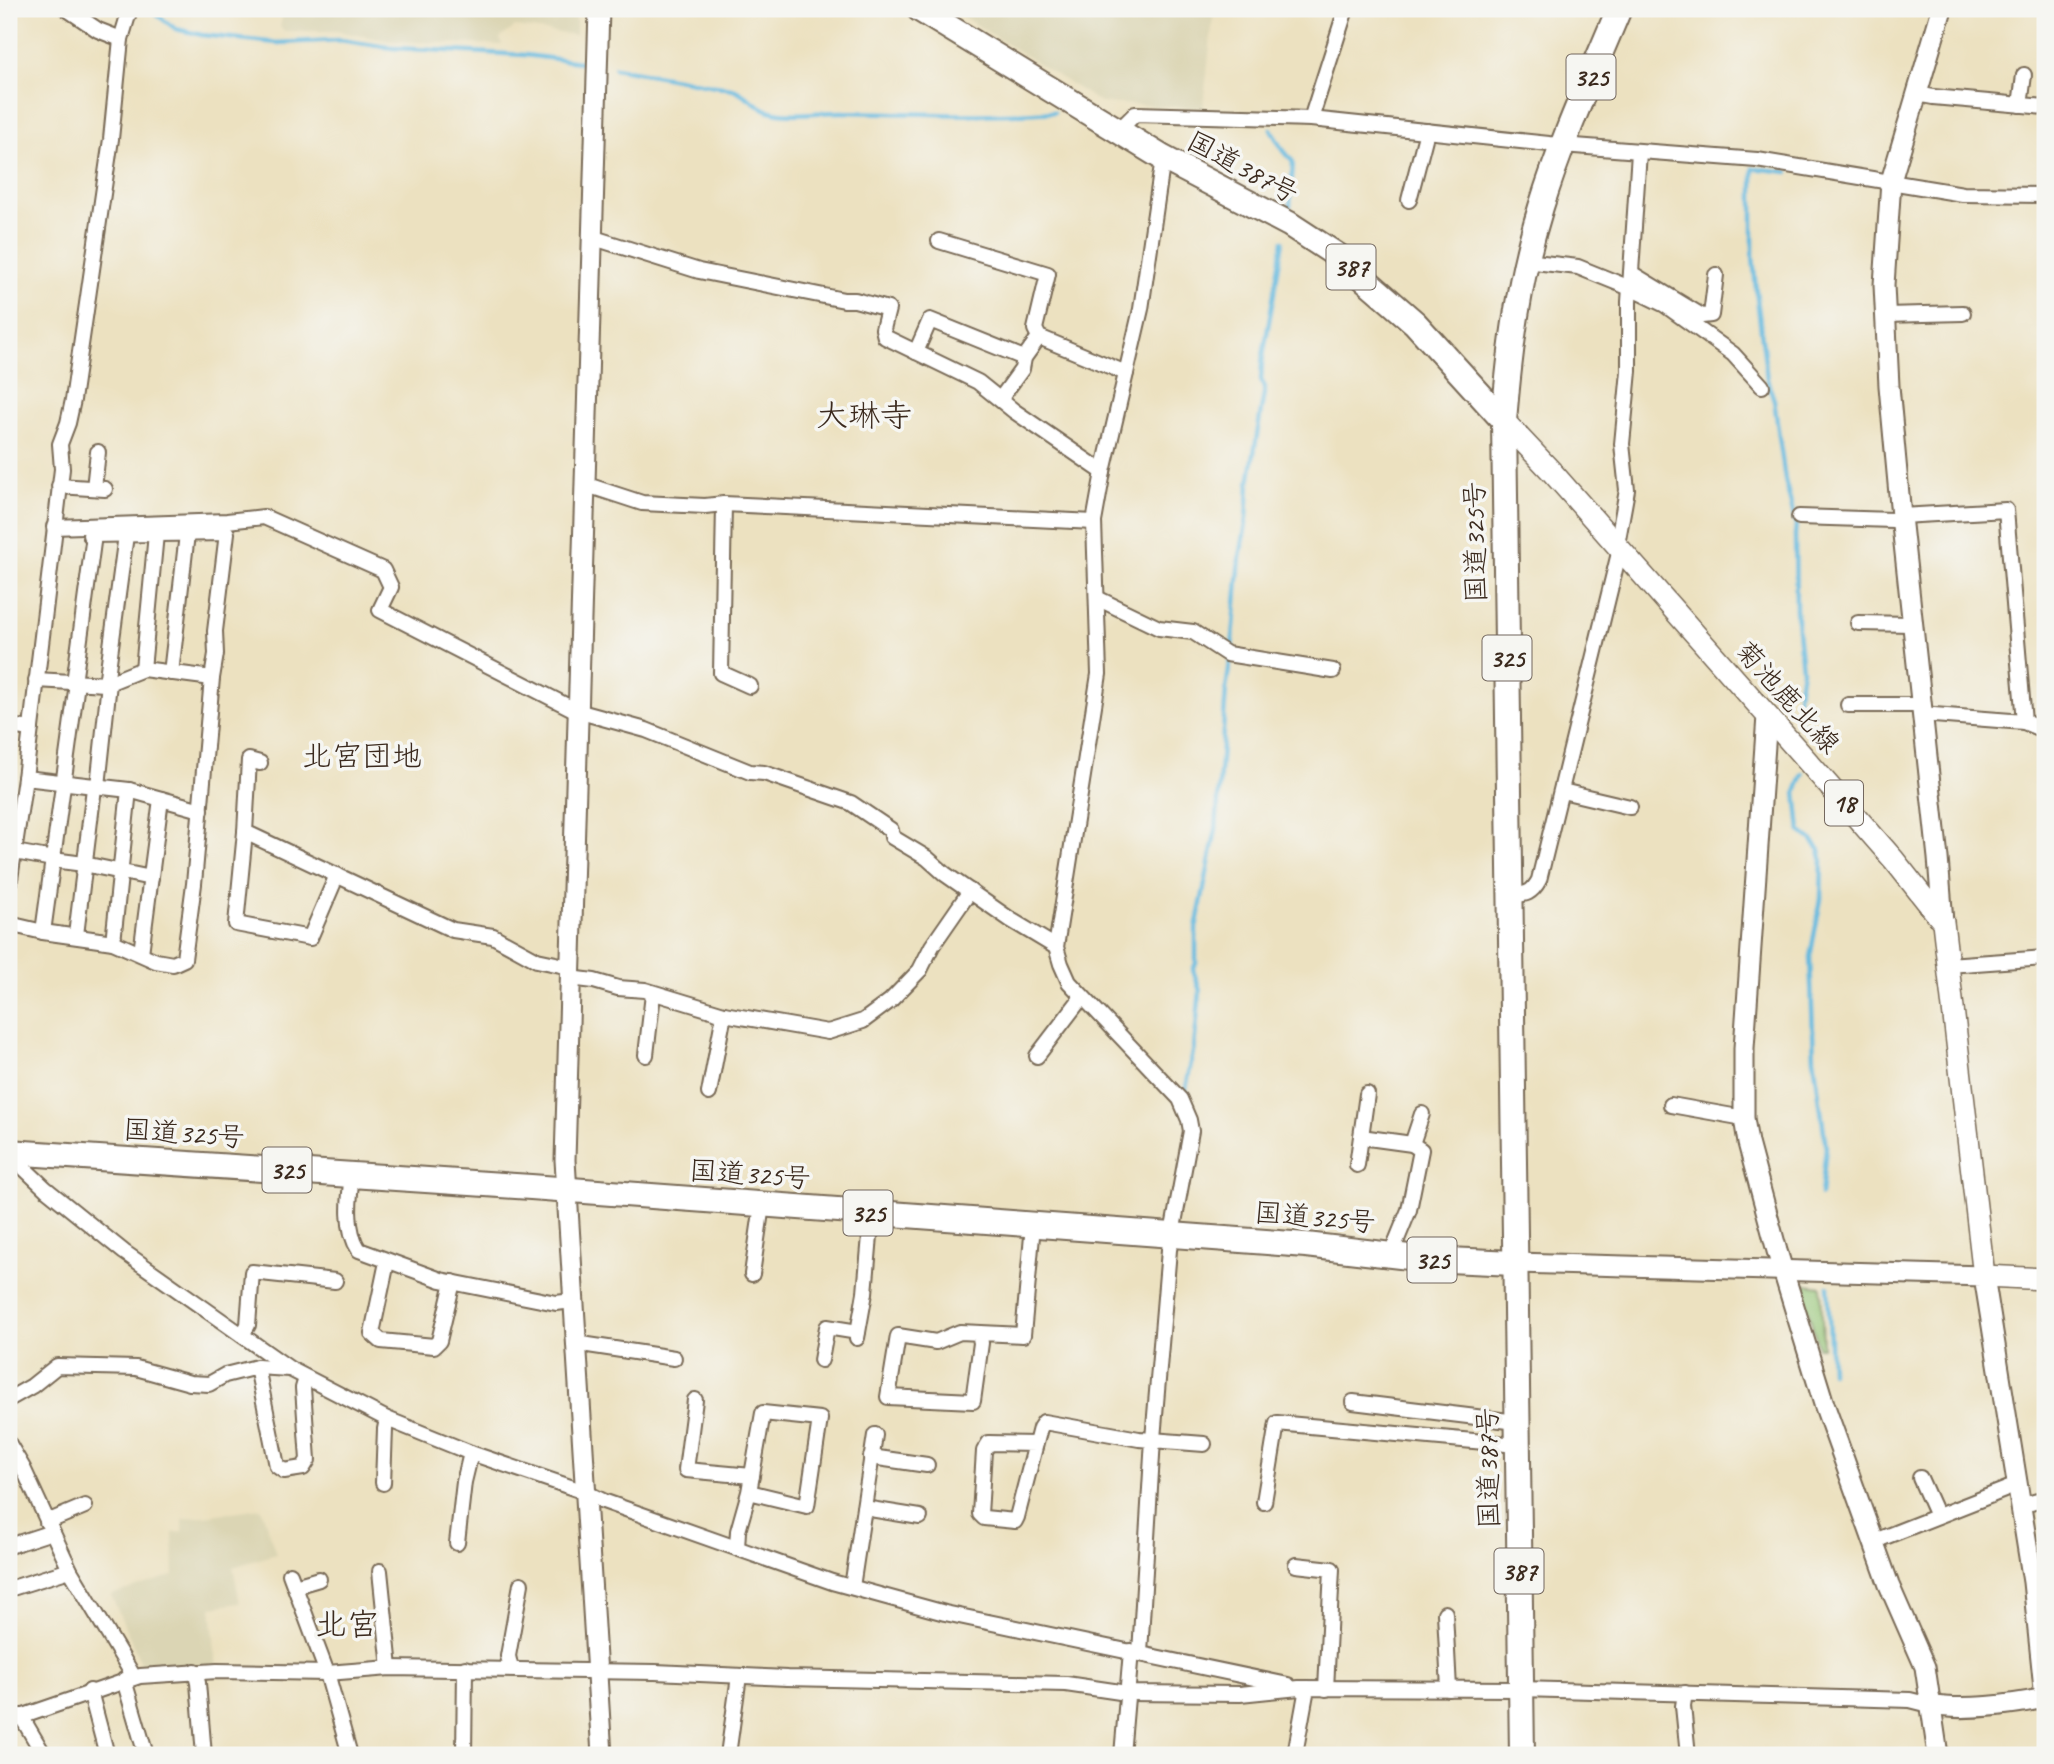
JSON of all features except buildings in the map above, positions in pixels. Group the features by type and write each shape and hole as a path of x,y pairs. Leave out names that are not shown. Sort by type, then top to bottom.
{"highway":[{"name":"国道387号","path":"919,9 1163,158 1289,224 1338,256 1415,323 1504,421"},
{"name":"国道325号","path":"9,1153 566,1190 1285,1243 1426,1259 1514,1264 1504,421 1515,319 1526,261 1541,206 1619,9"},
{"name":"国道387号","path":"1514,1264 1522,1755"}],"main road":[{"name":"菊池鹿北線","path":"1504,421 1894,860 1943,922"},
{"path":"1943,922 1984,1276 2045,1279"}],"street":[{"path":"67,9 98,30 121,38"},
{"path":"9,886 25,778 54,531 62,453 60,444 68,424 75,388 111,139 121,38 130,9"},
{"path":"599,9 577,711 566,1190 602,1755"},
{"path":"1311,119 1346,9"},
{"path":"1942,9 1891,181 1884,285 1889,386 1901,519 1943,922"},
{"path":"2021,105 2024,75"},
{"path":"1917,94 2045,107"},
{"path":"1118,131 1135,114 1311,119 1639,152 1757,160 1963,194 2045,195"},
{"path":"1409,200 1427,131"},
{"path":"1511,895 1525,895 1533,891 1539,880 1618,547 1628,491 1622,444 1629,371 1630,280 1639,152"},
{"path":"1122,1755 1135,1652 1170,1236 1191,1131 1180,1099 1069,982 1056,947 1100,674 1094,522 1141,309 1163,158"},
{"path":"591,237 699,271 855,300 888,309 883,329 885,337 978,382 1014,411 1104,472"},
{"path":"939,241 1048,274 1035,329 1038,337 1126,373"},
{"path":"1526,261 1578,267 1630,280 1702,316 1711,315 1716,275"},
{"path":"1630,280 1733,354 1762,386"},
{"path":"1885,315 1963,313"},
{"path":"916,352 930,320 1024,358"},
{"path":"1001,398 1022,369 1024,358 1038,337"},
{"path":"59,486 99,489 98,452"},
{"path":"584,484 642,503 705,506 724,504 1094,522"},
{"path":"724,504 721,673 750,686"},
{"path":"1799,517 1892,520 2006,510 2024,722"},
{"path":"54,531 264,517 383,570 391,587 380,610 577,711 646,730 750,772 764,773 851,803 891,830 892,837 1056,947"},
{"path":"9,924 113,942 156,961 173,964 184,959 201,810 216,654 215,631 226,533 94,535 54,531"},
{"path":"143,669 156,534"},
{"path":"171,673 187,534"},
{"path":"43,932 94,535"},
{"path":"76,935 126,535"},
{"path":"1099,599 1159,628 1194,632 1227,654 1333,671"},
{"path":"1858,623 1912,624"},
{"path":"36,680 108,683 143,669 212,678"},
{"path":"1848,705 1921,709 2024,722 2045,730"},
{"path":"1767,716 1744,1048 1744,1118 1756,1174 1824,1404 1872,1542 1925,1667 1938,1755"},
{"path":"9,726 31,729"},
{"path":"248,760 246,832 236,924 310,937 337,875"},
{"path":"25,778 129,790 201,810"},
{"path":"113,942 129,790"},
{"path":"1562,791 1630,807"},
{"path":"141,953 162,799"},
{"path":"246,832 453,930 494,936 537,960 594,981 618,988 645,990 724,1014 828,1032 863,1021 890,1001 920,970 932,946 970,891"},
{"path":"15,852 151,878"},
{"path":"1948,965 2045,958"},
{"path":"646,1055 653,994"},
{"path":"1037,1056 1082,997"},
{"path":"709,1093 724,1014"},
{"path":"1357,1165 1367,1094"},
{"path":"1671,1105 1744,1118"},
{"path":"1412,1144 1422,1114"},
{"path":"1361,1138 1412,1144 1421,1150 1406,1220 1391,1254"},
{"path":"9,1153 46,1189 124,1252 290,1369 387,1419 603,1501 852,1587 945,1613 1303,1688"},
{"path":"352,1175 349,1202 353,1241 359,1250 387,1262 453,1282 556,1303 573,1301"},
{"path":"752,1273 762,1205"},
{"path":"821,1360 827,1327 858,1335 865,1293 872,1213"},
{"path":"979,1333 981,1343 973,1401 888,1397 898,1336 936,1342 960,1332 1023,1335 1033,1225"},
{"path":"387,1262 372,1333 381,1341 434,1346 439,1341 453,1282"},
{"path":"44,1755 15,1718 129,1678 195,1671 327,1673 390,1668 511,1669 1066,1684 1128,1693 1240,1694 1303,1688 1521,1689 1910,1700 1946,1708 2029,1702 2045,1698 2033,1582 1984,1276 1514,1264"},
{"path":"242,1335 248,1325 252,1272 335,1282"},
{"path":"575,1343 674,1358"},
{"path":"9,1399 33,1387 57,1366 136,1368 190,1383 209,1384 225,1375 257,1367 290,1369"},
{"path":"257,1367 277,1466 284,1471 303,1468 308,1460 303,1388 306,1378"},
{"path":"695,1400 686,1470 752,1476"},
{"path":"1353,1402 1517,1433"},
{"path":"737,1548 738,1531 749,1492 763,1413 820,1419 807,1506 749,1492"},
{"path":"383,1483 387,1419"},
{"path":"1036,1444 989,1443 984,1451 981,1514 984,1518 1015,1521 1036,1444 1040,1428 1044,1422 1139,1439 1204,1444"},
{"path":"1264,1502 1277,1423 1517,1433"},
{"path":"852,1587 874,1435"},
{"path":"9,1444 23,1468 69,1570 129,1678 146,1755"},
{"path":"457,1542 464,1482 471,1453"},
{"path":"872,1457 927,1465"},
{"path":"1920,1478 1937,1516"},
{"path":"1872,1542 2017,1485"},
{"path":"2020,1506 2045,1499"},
{"path":"9,1546 50,1527 85,1506"},
{"path":"864,1508 920,1517"},
{"path":"1296,1565 1332,1569 1326,1689"},
{"path":"9,1588 69,1570"},
{"path":"380,1571 390,1668"},
{"path":"319,1578 292,1580 327,1673 351,1755"},
{"path":"511,1669 508,1656 521,1584"},
{"path":"1445,1614 1449,1689"},
{"path":"464,1755 465,1668"},
{"path":"195,1671 204,1755"},
{"path":"727,1755 739,1676"},
{"path":"1295,1754 1303,1688"},
{"path":"90,1691 107,1755"},
{"path":"1685,1693 1683,1706 1688,1755"}],"shaded area":[{"path":"284,9 576,9 576,35 515,27 500,38 502,45 391,41 336,31 284,31 280,27"},
{"path":"951,9 1214,9 1203,108 1101,103"},
{"path":"261,1508 276,1554 233,1567 240,1603 211,1607 217,1671 146,1675 111,1595 174,1575 173,1533 183,1532 182,1519"}],"green space":[{"path":"1806,1284 1821,1286 1823,1347 1818,1347 1803,1290"}],"waterway":[{"path":"149,9 176,29 202,35 277,43 340,40 393,48 525,55 580,62"},
{"path":"615,68 733,89 765,109 778,113 1054,112"},
{"path":"1271,129 1293,162 1290,206"},
{"path":"1788,172 1753,168 1753,256 1767,379 1774,400 1785,480 1796,525 1796,610 1802,670 1798,696 1800,722"},
{"path":"1232,649 1249,483 1265,387 1261,380 1262,362 1283,241"},
{"path":"1185,1094 1194,1047 1200,991 1193,970 1196,963 1196,928 1216,829 1230,662"},
{"path":"1803,774 1796,792 1800,831 1820,850 1822,858 1821,899 1810,957 1814,1059 1826,1147 1821,1195"},
{"path":"1828,1286 1831,1372"}],"district":[{"name":"大琳寺","path":"864,415"},
{"name":"北宮団地","path":"362,756"},
{"name":"北宮","path":"347,1624"}]}
